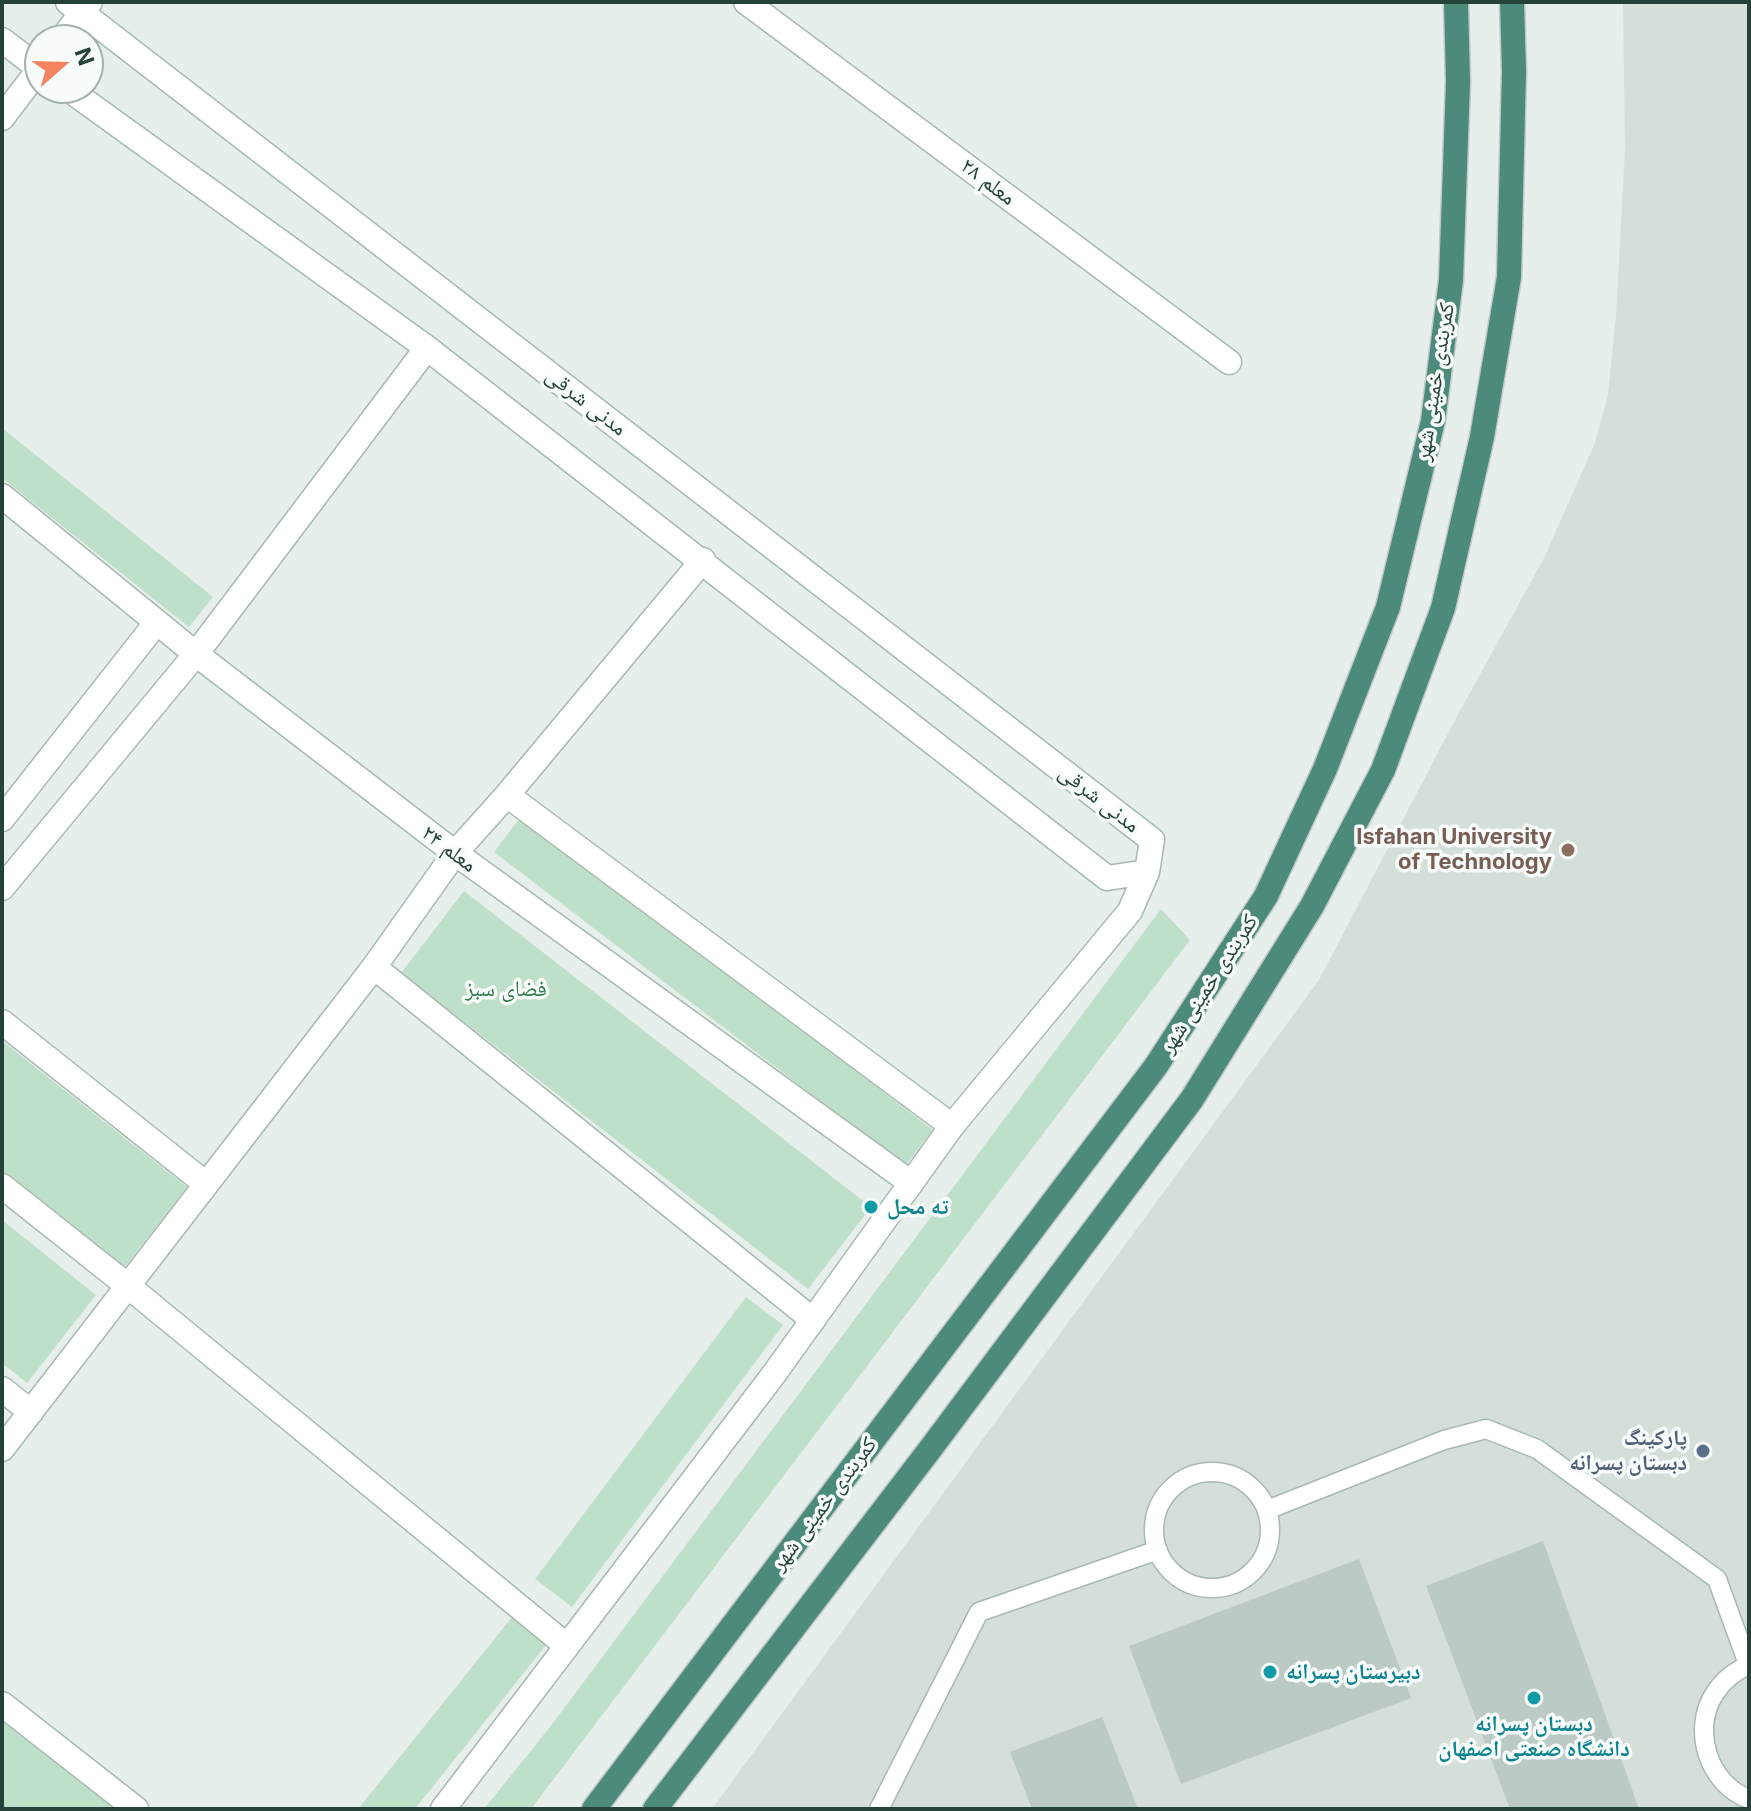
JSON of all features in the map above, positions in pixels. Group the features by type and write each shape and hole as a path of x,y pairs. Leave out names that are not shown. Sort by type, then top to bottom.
{"highway":[{"name":"کمربندی خمینی شهر","path":"594,1809 1156,1066 1266,896 1325,769 1388,607 1433,421 1451,280 1458,82 1456,2"},
{"name":"کمربندی خمینی شهر","path":"655,1809 1192,1099 1312,906 1383,770 1443,608 1482,437 1509,277 1514,71 1512,2"}],"street":[{"name":"معلم ۲۸","path":"746,2 1229,362"},
{"path":"70,24 80,5"},
{"name":"مدنی شرقی","path":"80,5 1152,840 1147,872"},
{"path":"2,40 24,56"},
{"path":"2,118 24,89"},
{"path":"89,104 427,348 703,560 1107,878 1147,872"},
{"path":"2,888 196,654 427,348"},
{"name":"معلم ۲۴","path":"2,496 196,654 455,853 911,1183"},
{"path":"2,1449 374,967 455,853 703,560"},
{"path":"2,819 157,622"},
{"path":"507,795 952,1126"},
{"path":"443,1809 813,1320 952,1126 1130,911 1147,872"},
{"path":"374,967 813,1320"},
{"path":"2,1022 206,1184"},
{"path":"2,1186 567,1646"},
{"path":"2,1389 31,1412"},
{"path":"2,1704 136,1809"}],"lane":[{"path":"1267,1510 1444,1440 1486,1429 1537,1449 1717,1579 1748,1664 1728,1677 1714,1695 1705,1716 1704,1739 1710,1762 1722,1781 1740,1796 1749,1799"},
{"path":"1210,1471 1237,1477 1259,1494 1267,1510 1270,1531 1267,1550 1257,1568 1241,1581 1223,1587 1202,1587 1184,1580 1168,1568 1158,1550 1154,1532 1156,1514 1163,1497 1176,1483 1192,1475 1210,1471"},
{"path":"879,1809 979,1612 1158,1550"}],"shaded area":[{"name":"Isfahan University of Technology","path":"1623,2 1749,2 1749,1809 712,1809 1319,980 1544,558 1595,443 1608,395 1616,316 1625,149"}],"green space":[{"path":"2,428 213,597 189,627 2,478"},
{"path":"522,815 933,1130 905,1166 494,852"},
{"name":"فضای سبز","path":"464,891 871,1207 808,1289 401,973"},
{"path":"1161,909 1190,940 531,1809 484,1809 550,1727"},
{"path":"2,1041 187,1187 124,1268 2,1172"},
{"path":"2,1220 96,1295 27,1383 2,1363"},
{"path":"746,1297 783,1325 572,1607 535,1579"},
{"path":"512,1617 546,1645 415,1809 358,1809"},
{"path":"2,1719 118,1809 2,1809"}],"building":[{"name":"دبستان پسرانه دانشگاه صنعتی اصفهان","path":"1543,1541 1639,1809 1510,1809 1426,1586"},
{"name":"دبیرستان پسرانه","path":"1359,1559 1411,1698 1181,1784 1129,1646"},
{"path":"1102,1717 1138,1809 1032,1809 1010,1752"}],"place":[{"name":"Isfahan University of Technology","path":"1568,850"},
{"name":"ته محل","path":"871,1207"},
{"name":"پارکینگ دبستان پسرانه","path":"1703,1451"},
{"name":"دبیرستان پسرانه","path":"1270,1672"},
{"name":"دبستان پسرانه دانشگاه صنعتی اصفهان","path":"1534,1698"}]}
